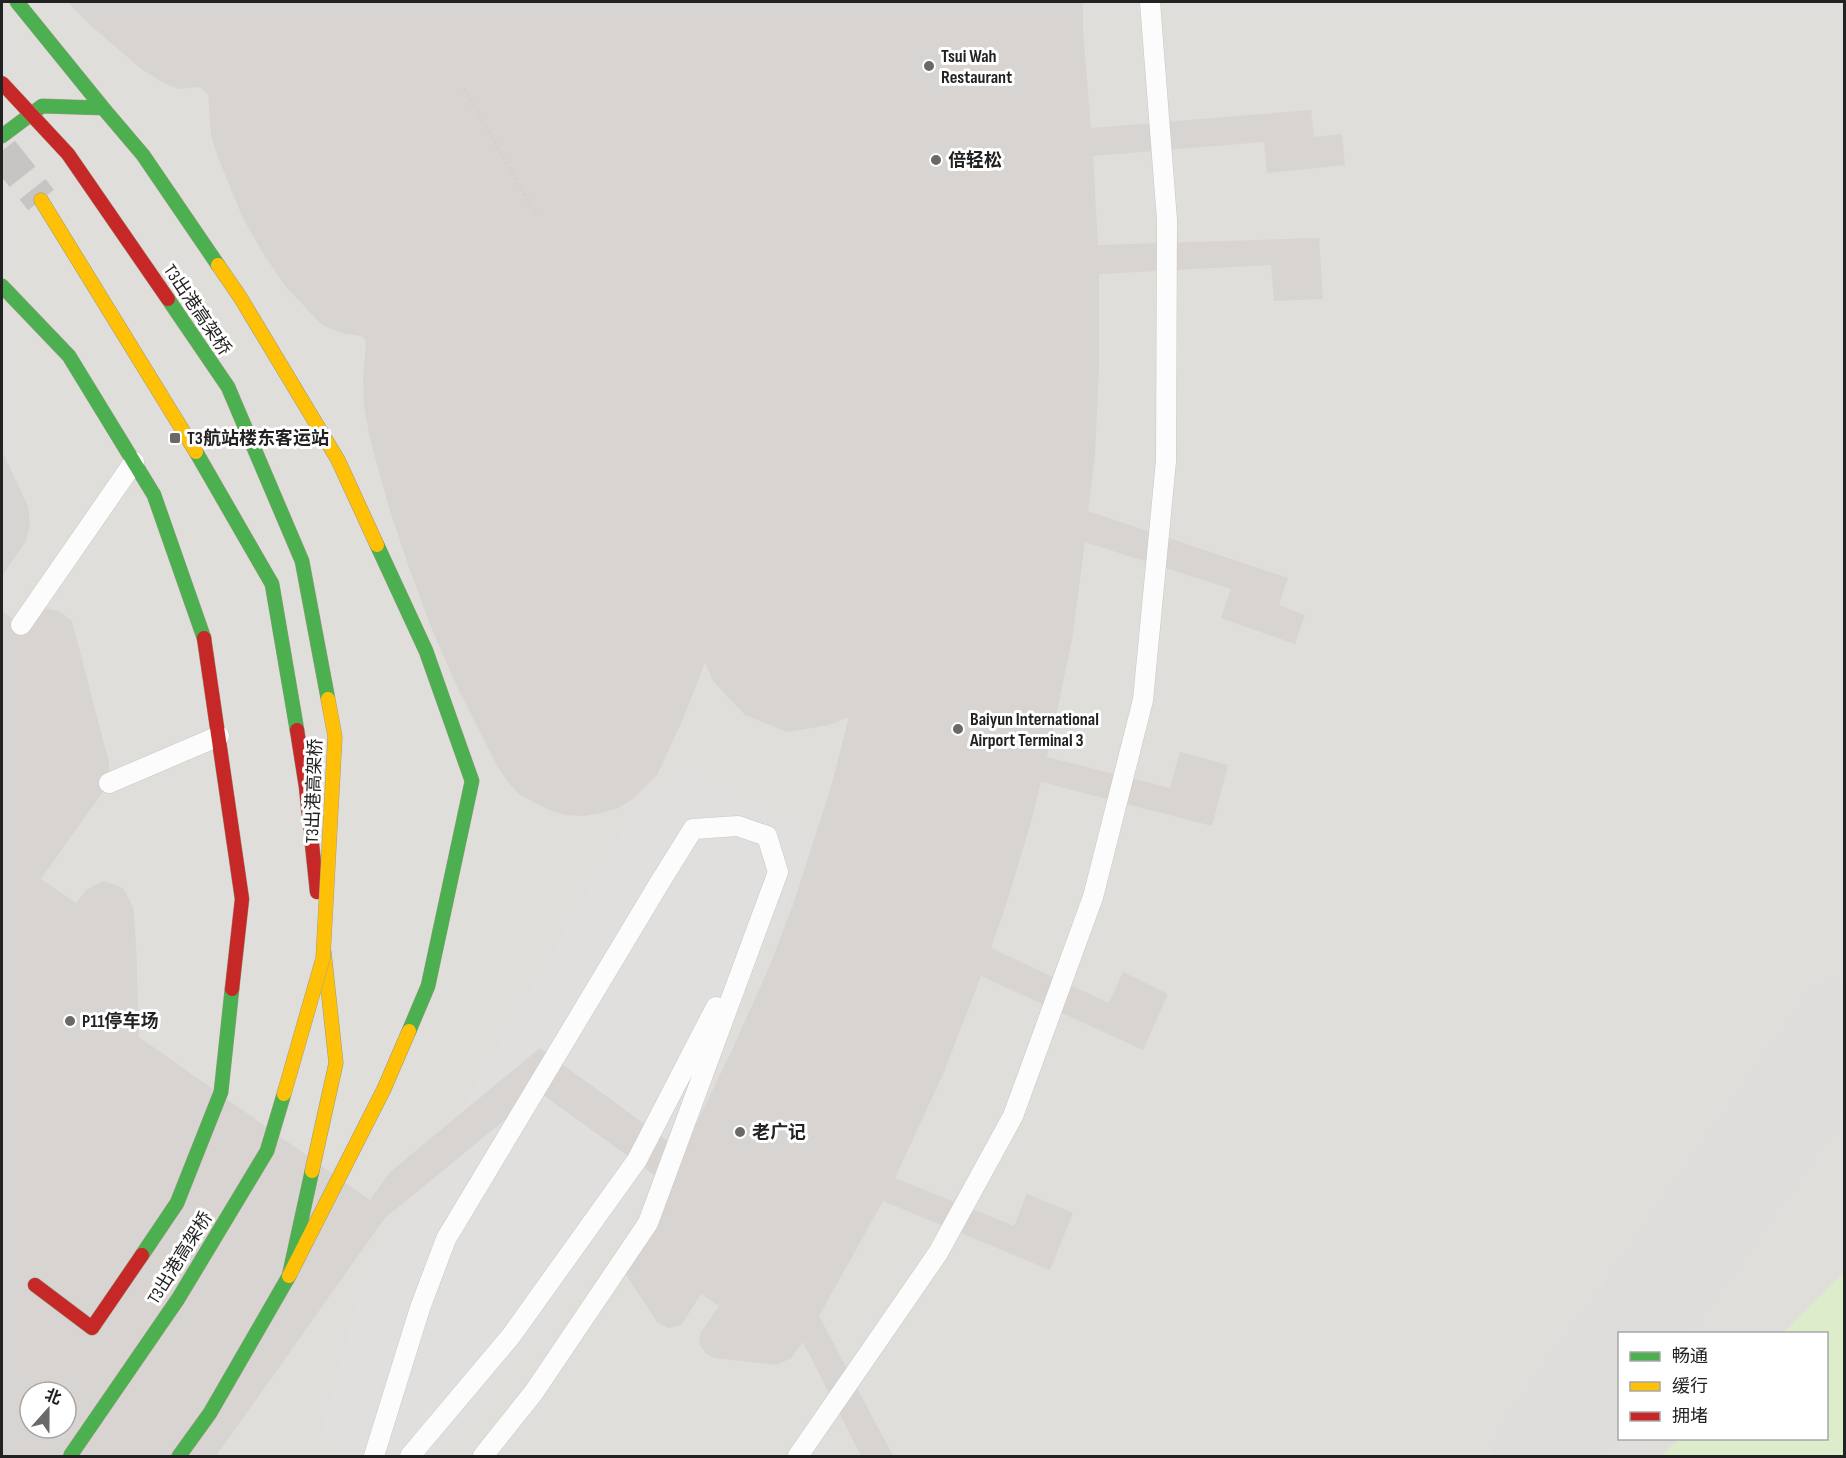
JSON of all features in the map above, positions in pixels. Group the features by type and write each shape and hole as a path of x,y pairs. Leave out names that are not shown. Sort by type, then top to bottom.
{"main road":[{"path":"17,2 143,155 240,297 338,460 426,651 472,781 428,986 384,1089 290,1276 210,1413 179,1456"},
{"name":"T3出港高架桥","path":"2,83 68,154 228,387 302,561 335,737 323,958 267,1151 178,1299 70,1456"},
{"path":"2,136 42,106 103,108"},
{"path":"41,200 188,437 272,584 306,787 336,1063 290,1276"},
{"path":"2,286 69,356 154,495 206,643 242,899 221,1092 177,1203 92,1328 34,1285"}],"lane":[{"path":"798,1456 938,1253 1013,1116 1093,897 1143,700 1166,450 1167,220 1150,2"},
{"path":"21,625 134,462"},
{"path":"109,783 219,736"},
{"path":"374,1456 420,1308 446,1239 693,829 738,826 767,836 778,872 648,1223 534,1392 483,1456"},
{"path":"410,1456 512,1336 637,1160 760,921"}],"path":[{"path":"464,89 537,216"}],"shaded area":[{"path":"2,2 1844,2 1844,1456 2,1456"},
{"path":"694,775 769,810 811,847 783,913 643,1194 531,1344 431,1456 375,1456 322,1432 363,1280 641,800"}],"green space":[{"path":"1844,1272 1844,1456 1661,1456 1678,1440 1828,1440 1828,1332 1784,1332"}],"building":[{"name":"Baiyun International Airport Terminal 3","path":"68,2 1083,2 1083,31 1091,128 1311,110 1314,137 1342,134 1345,165 1267,173 1264,142 1093,156 1098,245 1319,238 1323,299 1274,301 1271,265 1099,274 1099,366 1095,455 1088,511 1288,578 1279,605 1305,615 1295,644 1221,618 1231,589 1085,542 1072,640 1047,757 1170,788 1180,752 1228,765 1212,826 1041,782 1007,902 991,948 1109,1003 1123,972 1168,994 1143,1050 981,976 944,1072 895,1178 1014,1226 1027,1194 1073,1213 1050,1270 883,1201 819,1316 893,1456 861,1456 803,1342 791,1358 777,1365 715,1358 706,1354 699,1339 701,1332 719,1306 701,1294 682,1324 668,1328 657,1322 624,1272 732,1050 770,965 793,905 831,787 849,717 829,725 787,732 745,715 713,681 705,663 683,719 657,775 633,799 618,808 584,816 565,815 549,810 519,794 498,767 458,689 431,627 408,565 370,439 364,407 365,340 361,336 344,334 322,325 286,287 262,252 242,216 217,155 211,135 208,94 199,87 178,89 140,68 89,24"},
{"path":"2,451 28,506 30,525 26,541 2,576"},
{"path":"43,608 59,611 72,621 109,763 109,783 41,879 76,903 87,889 104,881 123,888 133,907 139,1037 370,1200 390,1172 540,1048 676,1147 657,1177 539,1092 385,1218 216,1456 2,1456 2,611 21,625"}],"taxiway":[{"path":"1630,1332 1844,1030"},
{"path":"1541,1456 1618,1349"}],"tunnel":[{"path":"2,151 41,200"}],"traffic: fast":[{"path":"17,2 103,108"},
{"path":"2,136 42,106 103,108 143,155 218,265"},
{"path":"2,286 69,356 154,495 204,638"},
{"path":"168,299 228,387 302,561 328,699"},
{"path":"196,452 272,584 297,730"},
{"path":"377,545 426,651 472,781 428,986 409,1031"},
{"path":"142,1255 177,1203 221,1092 232,989"},
{"path":"70,1456 178,1299 267,1151 284,1094"},
{"path":"179,1456 210,1413 289,1276 312,1171"}],"traffic: slow":[{"path":"41,200 196,452"},
{"path":"218,265 240,297 338,460 377,545"},
{"path":"284,1094 323,958 335,737 328,699"},
{"path":"312,1171 336,1063 324,952"},
{"path":"289,1276 384,1089 409,1031"}],"traffic: jam":[{"path":"2,83 68,154 168,299"},
{"path":"204,638 242,899 232,989"},
{"path":"297,730 306,787 317,892"},
{"path":"35,1285 92,1328 142,1255"}],"place":[{"name":"Tsui Wah Restaurant","path":"929,66"},
{"name":"倍轻松","path":"936,160"},
{"name":"T3航站楼东客运站","path":"175,438"},
{"name":"Baiyun International Airport Terminal 3","path":"958,729"},
{"name":"P11停车场","path":"70,1021"},
{"name":"老广记","path":"740,1132"}]}
